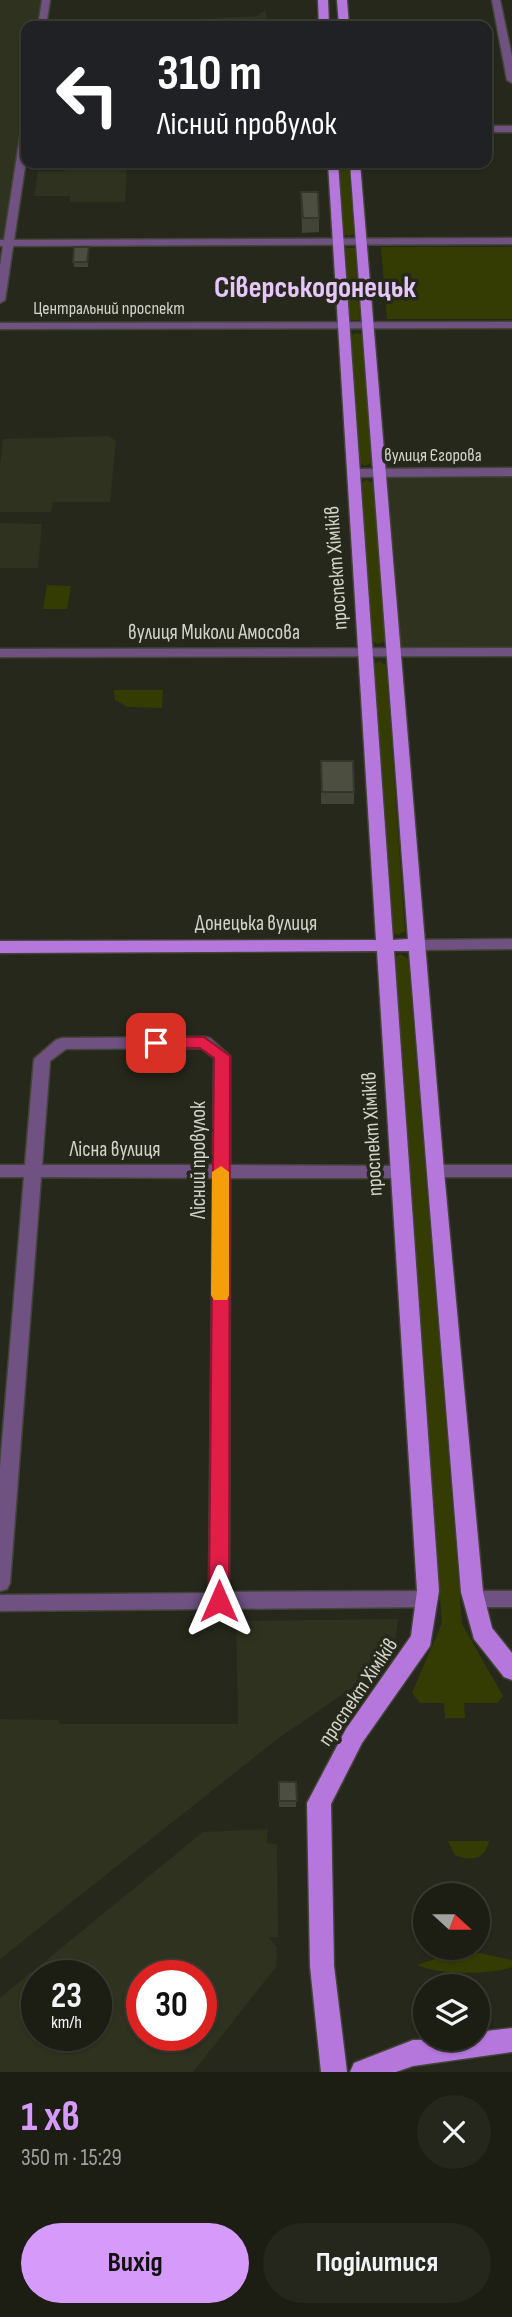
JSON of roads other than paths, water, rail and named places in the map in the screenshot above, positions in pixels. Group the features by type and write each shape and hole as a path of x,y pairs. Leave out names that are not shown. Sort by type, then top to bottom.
{"main road":[{"path":"323,0 324,21"},
{"path":"342,0 344,21"},
{"name":"проспект Хіміків","path":"333,168 428,1599 422,1640 354,1736 319,1803 322,1966 334,2072"},
{"path":"355,168 435,1171 473,1599 482,1632 512,1670"},
{"name":"Донецька вулиця","path":"0,947 417,945"},
{"path":"363,2072 413,2053 512,2040"}],"street":[{"path":"43,21 46,0"},
{"path":"496,0 507,28 512,80"},
{"path":"492,129 512,129"},
{"path":"0,300 4,243 21,156"},
{"path":"4,243 512,241"},
{"name":"Центральний проспект","path":"0,326 512,325"},
{"name":"вулиця Єгорова","path":"354,472 512,472"},
{"name":"вулиця Миколи Амосова","path":"0,653 512,652"},
{"name":"Донецька вулиця","path":"417,945 512,944"},
{"name":"Лісний провулок","path":"0,1583 42,1059 62,1044 204,1042 222,1056 219,1601"},
{"name":"Лісна вулиця","path":"0,1171 398,1172"},
{"path":"435,1171 512,1171"},
{"path":"0,1603 428,1599"},
{"path":"473,1599 512,1599"}],"district":[{"name":"Сіверськодонецьк","path":"315,288"}]}
